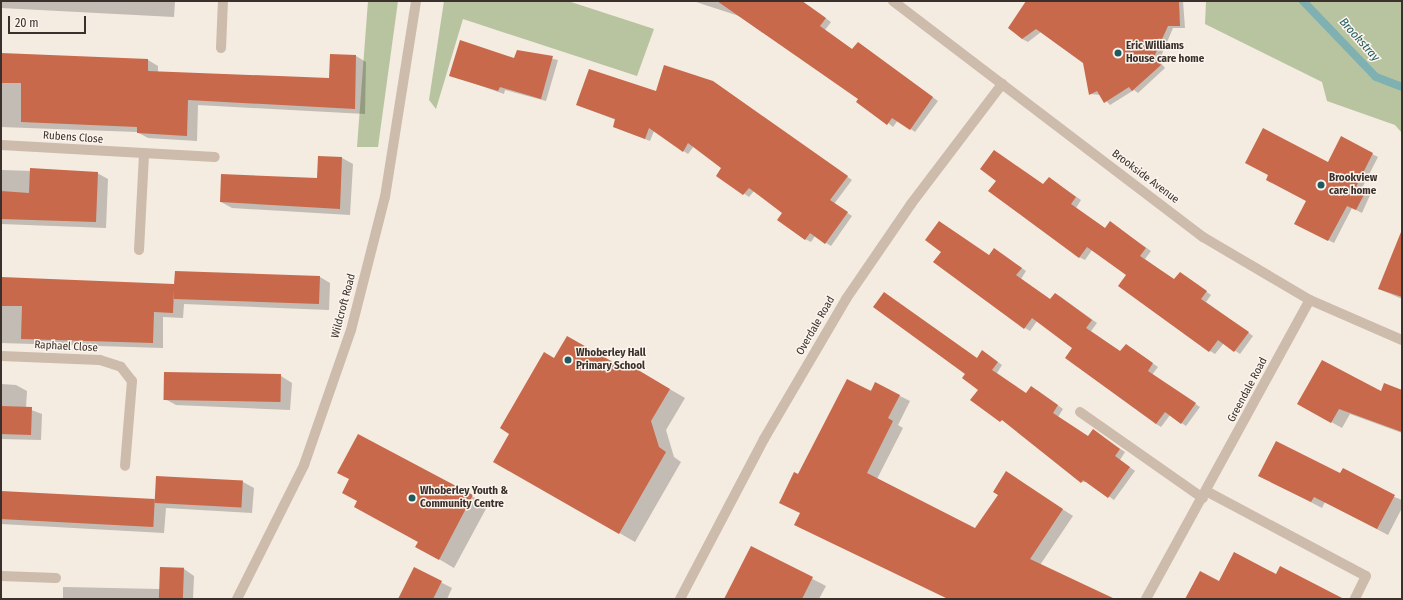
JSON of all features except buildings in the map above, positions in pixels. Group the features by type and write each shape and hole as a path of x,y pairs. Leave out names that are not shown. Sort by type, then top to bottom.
{"street":[{"path":"221,48 223,1"},
{"name":"Wildcroft Road","path":"237,599 304,465 351,330 385,197 416,1"},
{"name":"Brookside Avenue","path":"893,1 1203,237 1310,300 1402,340"},
{"name":"Overdale Road","path":"680,599 764,439 846,299 911,204 1002,84"},
{"name":"Rubens Close","path":"1,145 144,154 214,156"},
{"path":"139,250 144,154"},
{"name":"Greendale Road","path":"1146,599 1205,494 1310,300"},
{"name":"Raphael Close","path":"1,356 100,360 121,367 132,382 125,466"},
{"path":"1080,412 1205,494 1366,576 1355,599"},
{"path":"1,576 56,578"}],"green space":[{"path":"368,1 398,1 378,147 357,147"},
{"path":"444,1 568,1 654,29 637,76 463,19 436,109 429,100"},
{"path":"1206,1 1402,1 1402,133 1395,125 1327,101 1322,82 1205,24"}],"waterway":[{"name":"Brookstray","path":"1303,1 1376,77 1402,87"}],"place":[{"name":"Eric Williams House care home","path":"1118,53"},
{"name":"Brookview care home","path":"1321,185"},
{"name":"Whoberley Hall Primary School","path":"568,360"},
{"name":"Whoberley Youth & Community Centre","path":"412,498"}]}
